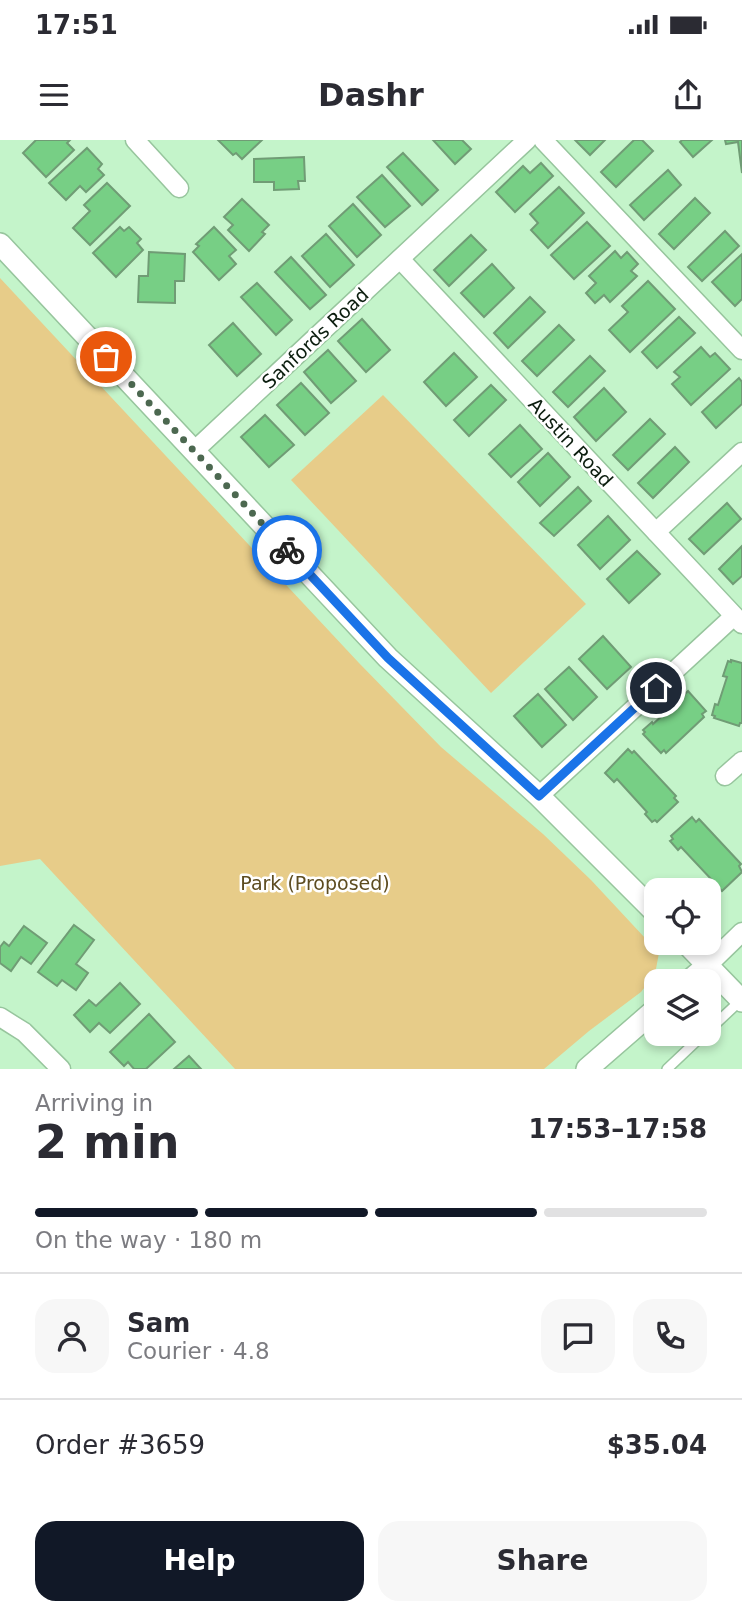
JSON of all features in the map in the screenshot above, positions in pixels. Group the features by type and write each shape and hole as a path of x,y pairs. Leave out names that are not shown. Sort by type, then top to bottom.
{"street":[{"path":"135,140 179,188"},
{"name":"Sanfords Road","path":"194,451 527,140"},
{"path":"543,140 742,349"},
{"path":"0,244 388,658 539,796 644,901"},
{"name":"Austin Road","path":"400,259 738,620"},
{"path":"656,532 742,452"},
{"path":"539,796 738,620"},
{"path":"725,776 742,761"},
{"path":"703,969 742,932"},
{"path":"698,955 741,1001"},
{"path":"0,1017 24,1031 61,1069"},
{"path":"587,1069 644,1019"}],"lane":[{"path":"721,1019 741,1001"},
{"path":"667,1069 691,1046"}],"green space":[{"name":"Park (Proposed)","path":"0,278 359,663 441,747 543,834 591,880 644,937 644,955 659,955 656,969 644,969 644,988 641,992 544,1069 235,1069 40,859 0,866"},
{"path":"383,395 586,604 491,693 291,480"}],"building":[{"path":"36,140 70,140 67,143 74,150 46,177 23,153"},
{"path":"218,140 262,140 242,159 236,153 233,155"},
{"path":"433,140 462,140 471,149 455,164"},
{"path":"575,140 605,140 590,155"},
{"path":"634,140 642,140 653,151 616,187 601,172"},
{"path":"712,140 693,157 680,142"},
{"path":"725,140 742,140 742,173 738,142 726,144"},
{"path":"87,148 102,164 98,169 104,175 86,192 80,186 66,200 49,183"},
{"path":"403,153 438,190 422,205 387,167"},
{"path":"304,157 305,181 298,181 299,189 274,190 274,182 254,182 254,159"},
{"path":"541,163 553,176 515,212 496,192 523,166 530,173"},
{"path":"668,170 681,185 644,220 630,205"},
{"path":"382,175 410,206 385,227 357,197"},
{"path":"107,183 130,206 90,245 73,228 90,211 84,205"},
{"path":"559,187 584,213 548,248 531,230 538,223 530,214"},
{"path":"695,198 710,213 674,249 659,234"},
{"path":"242,199 269,225 262,232 265,234 249,251 228,230 233,225 224,217"},
{"path":"353,204 381,235 357,257 329,226"},
{"path":"587,222 610,246 574,279 551,255"},
{"path":"120,227 124,231 129,227 141,239 137,243 143,250 116,277 93,253"},
{"path":"214,227 236,250 229,256 236,264 219,280 193,252 199,246 196,244"},
{"path":"725,231 739,246 702,281 688,267"},
{"path":"326,234 354,265 330,287 302,256"},
{"path":"471,235 486,250 449,286 434,270"},
{"path":"615,251 621,258 627,252 638,264 631,271 637,276 610,302 604,295 595,303 586,293 596,283 589,276"},
{"path":"149,252 185,254 184,281 175,281 175,303 138,302 139,276 148,276"},
{"path":"742,254 742,299 735,306 712,282"},
{"path":"291,257 326,295 310,309 275,272"},
{"path":"492,264 514,288 484,317 461,293"},
{"path":"648,281 675,309 630,352 609,330 628,312 622,306"},
{"path":"257,283 292,320 276,335 241,297"},
{"path":"530,297 545,312 508,348 494,333"},
{"path":"679,317 695,333 657,368 642,352"},
{"path":"362,319 390,350 366,372 338,341"},
{"path":"233,323 261,354 237,376 209,345"},
{"path":"559,325 574,340 537,376 522,361"},
{"path":"701,347 710,357 715,353 730,369 691,405 672,384 680,377 674,372"},
{"path":"328,350 356,381 331,403 304,372"},
{"path":"454,353 477,377 446,406 424,382"},
{"path":"590,356 605,371 568,407 553,392"},
{"path":"739,378 742,382 742,404 716,428 702,412"},
{"path":"301,383 329,413 305,435 277,405"},
{"path":"491,385 506,400 469,436 454,420"},
{"path":"604,388 626,412 596,441 574,417"},
{"path":"265,415 294,445 269,467 241,437"},
{"path":"650,419 665,434 628,470 613,455"},
{"path":"520,425 542,449 511,477 489,454"},
{"path":"675,447 689,462 653,498 638,483"},
{"path":"548,453 570,477 540,506 518,482"},
{"path":"578,487 591,501 554,536 540,523"},
{"path":"727,503 741,519 704,554 689,539"},
{"path":"608,516 630,540 600,569 578,545"},
{"path":"742,546 742,576 733,584 719,569"},
{"path":"637,551 660,574 629,603 607,579"},
{"path":"603,636 631,667 607,689 579,659"},
{"path":"728,661 742,663 742,723 739,726 712,715 727,677 723,676"},
{"path":"569,667 597,697 573,720 545,689"},
{"path":"683,691 685,694 688,691 706,711 702,714 704,717 666,753 664,750 661,753 643,734 643,730 675,704 672,702"},
{"path":"538,694 566,725 542,747 514,716"},
{"path":"628,749 632,753 634,751 676,796 674,798 678,802 657,822 652,822 645,814 647,812 617,779 614,782 605,773"},
{"path":"692,817 696,822 699,819 741,864 739,866 742,872 722,891 721,878 710,878 681,847 678,850 670,841 673,839 671,836"},
{"path":"74,925 94,940 76,964 88,973 76,990 62,980 57,986 38,972"},
{"path":"24,926 47,943 31,964 21,957 11,971 0,963 0,947 4,942 9,946"},
{"path":"120,983 140,1004 110,1033 99,1023 90,1032 74,1015 89,1000 96,1006"},
{"path":"149,1014 175,1042 146,1069 134,1069 128,1062 124,1066 110,1052"},
{"path":"189,1056 201,1069 174,1069"}],"way so far":[{"path":"106,357 287,550"}],"route":[{"path":"287,550 388,658 539,796 656,688"}]}
